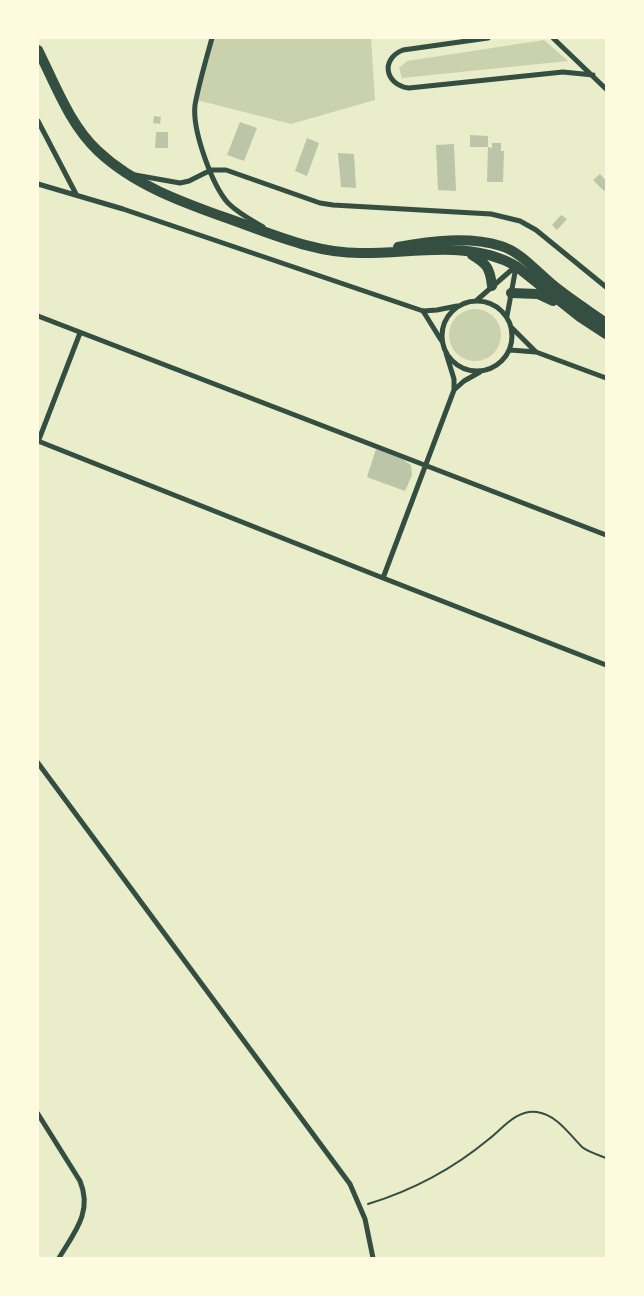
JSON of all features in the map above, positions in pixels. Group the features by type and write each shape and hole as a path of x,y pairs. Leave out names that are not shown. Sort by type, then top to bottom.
{"main road":[{"path":"38,50 75,122 86,138 126,174 187,204 274,235 332,251 370,253 464,250 492,256 508,261 554,286"},
{"path":"370,253 432,241 468,240 502,246 528,263 554,286 606,323"},
{"path":"502,246 516,266 580,317"},
{"path":"464,250 486,265 490,271 492,286"},
{"path":"511,293 526,292 546,297 606,334"}],"street":[{"path":"212,38 195,107 201,146 218,188 228,202 236,210 274,235"},
{"path":"488,38 403,50 395,53 390,61 389,76 400,87 409,88 563,72 592,76"},
{"path":"553,38 606,89"},
{"path":"38,121 76,194"},
{"path":"126,174 180,183 189,181 211,170 234,172 302,198 326,204 491,214 507,217 520,221 536,230 606,287"},
{"path":"38,184 76,194 423,311 457,306 477,300 489,302 507,316 512,328 536,352"},
{"path":"477,300 516,266"},
{"path":"507,316 516,266"},
{"path":"443,343 444,322 457,306"},
{"path":"383,578 424,465 454,390 454,379 443,343 434,325 423,311"},
{"path":"38,316 606,535"},
{"path":"454,390 484,370 504,360 510,350 512,328"},
{"path":"80,333 38,442 606,665"},
{"path":"510,350 536,352 606,378"},
{"path":"446,353 453,362 463,368 473,371 484,370"},
{"path":"38,763 350,1184 361,1206 372,1258"},
{"path":"38,1114 80,1181 86,1200 85,1211 80,1222 59,1258"}],"path":[{"path":"361,1206 392,1196 463,1160 514,1117 526,1112 539,1112 558,1122 584,1148 606,1158"}],"green space":[{"path":"212,38 371,38 375,100 291,124 197,100"},
{"path":"544,40 568,61 402,78 399,68 407,61"},
{"path":"475,309 485,311 493,317 499,325 501,335 499,345 493,353 485,359 475,361 465,359 457,353 451,345 449,335 451,325 457,317 465,311"}],"building":[{"path":"154,116 161,117 160,124 153,123"},
{"path":"240,122 257,128 244,161 227,155"},
{"path":"156,132 168,132 168,148 155,148"},
{"path":"470,135 488,136 488,147 470,147"},
{"path":"307,138 319,143 307,176 295,171"},
{"path":"492,143 501,143 501,151 504,151 503,182 487,182 488,147 492,148"},
{"path":"454,144 456,191 438,190 436,145"},
{"path":"338,153 354,154 356,188 341,187"},
{"path":"600,174 606,181 606,189 604,191 593,180"},
{"path":"561,215 567,219 557,230 552,225"},
{"path":"376,449 402,459 411,465 412,475 405,491 367,477"}]}
